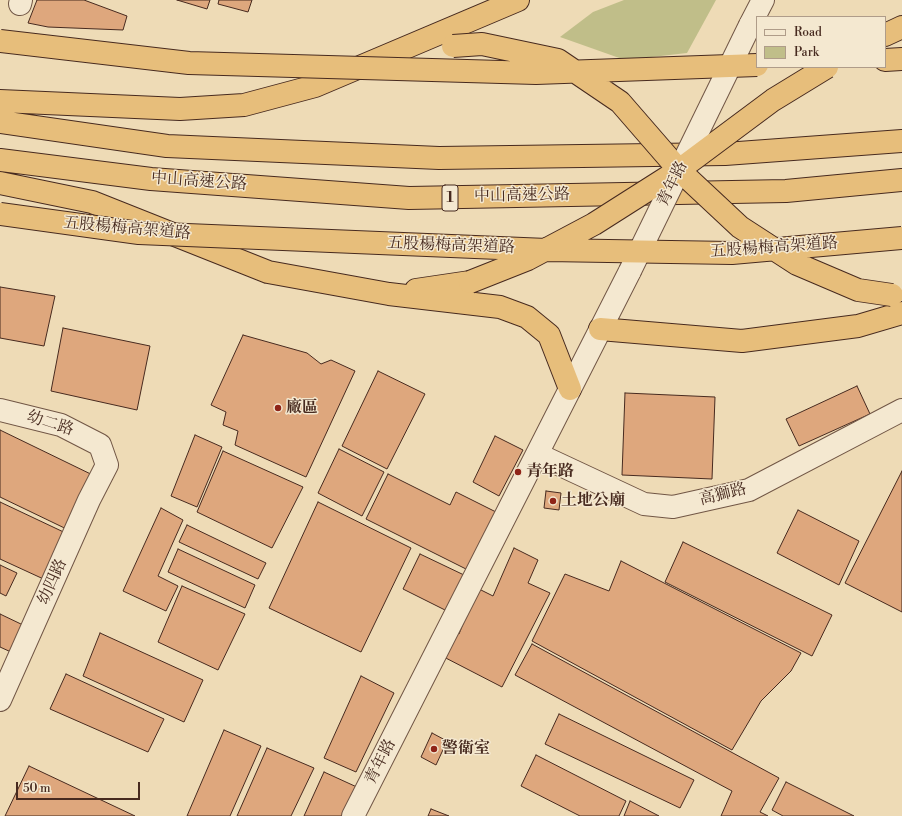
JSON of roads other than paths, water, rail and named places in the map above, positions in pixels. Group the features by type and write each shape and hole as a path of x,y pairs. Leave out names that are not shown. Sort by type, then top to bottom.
{"highway":[{"path":"0,101 180,109 244,105 315,86 518,0"},
{"path":"886,35 902,27"},
{"path":"0,41 189,64 536,73 756,64"},
{"path":"402,49 482,44 558,60 620,102 679,170 740,227 798,264 858,290 899,302"},
{"path":"886,60 902,59"},
{"path":"389,294 470,282 528,259 594,224 679,170 773,100 825,68"},
{"name":"中山高速公路","path":"0,122 167,146 439,158 725,154 902,141"},
{"name":"中山高速公路","path":"0,160 151,179 409,198 786,191 902,180"},
{"path":"0,183 92,202 268,272 389,294 500,307 527,317 549,336 570,389"},
{"name":"五股楊梅高架道路","path":"0,214 139,233 547,250 732,253 902,238"},
{"path":"600,329 742,342 858,326 899,302"}],"street":[{"name":"青年路","path":"353,816 630,271 763,0"},
{"name":"幼二路","path":"0,410 61,425 100,445 107,465"},
{"name":"高獅路","path":"537,454 644,504 673,507 750,490 902,410"},
{"name":"幼四路","path":"0,700 89,500 107,465"}],"place":[{"name":"廠區","path":"278,408"},
{"name":"青年路","path":"518,472"},
{"name":"土地公廟","path":"553,501"},
{"name":"警衛室","path":"434,749"}]}
